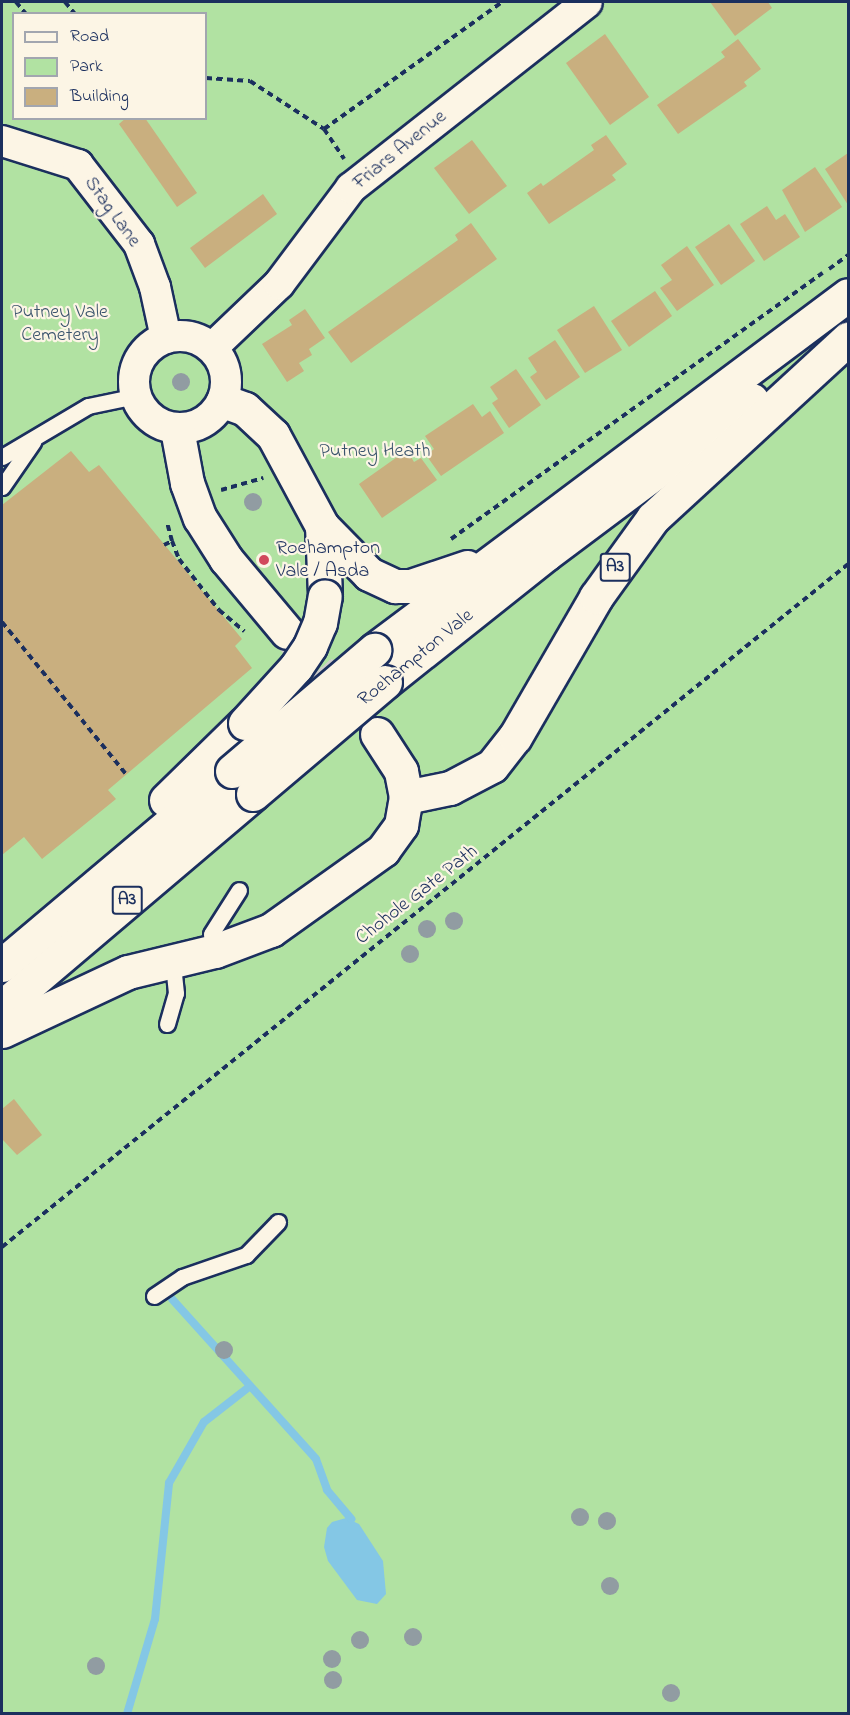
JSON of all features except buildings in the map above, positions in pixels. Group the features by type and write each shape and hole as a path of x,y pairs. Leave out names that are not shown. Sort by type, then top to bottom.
{"highway":[{"name":"Roehampton Vale","path":"2,1007 242,782 374,650 494,558 849,295"},
{"name":"Roehampton Vale","path":"2,965 101,880 385,682 687,447 849,331"},
{"name":"A3","path":"406,796 450,788 492,766 515,737 596,597 653,518 849,339"},
{"name":"A3","path":"223,401 245,409 273,435 322,526 369,574 395,586 411,586 494,558"},
{"path":"177,429 187,483 201,518 226,559 287,632"},
{"name":"A3","path":"101,880 132,833 245,723 296,667 310,646 320,623 325,596 322,526"},
{"path":"2,1031 128,972 173,963 215,951 271,930 383,850 402,825 406,796 401,771 377,734"}],"street":[{"name":"Friars Avenue","path":"212,348 279,284 359,182 587,2"},
{"name":"Stag Lane","path":"2,141 78,165 139,244 155,286 166,338"},
{"path":"166,338 198,339 212,348 222,360 226,376 223,401 211,418 197,426 177,429 148,416 136,396 137,364 146,350 166,338"}],"lane":[{"path":"2,457 88,406 136,396"},
{"path":"2,487 36,437"},
{"path":"215,951 211,934 239,890"},
{"path":"167,1024 176,993 173,963"},
{"path":"154,1296 182,1277 246,1255 278,1222"}],"path":[{"path":"324,129 502,2"},
{"path":"207,78 250,81 324,129 359,182"},
{"path":"446,542 849,255"},
{"path":"225,489 263,478"},
{"path":"174,521 167,522 179,559 219,610 252,638"},
{"path":"164,545 172,541"},
{"name":"Chohole Gate Path","path":"2,1247 849,564"},
{"path":"2,622 126,774"}],"green space":[{"path":"2,2 848,2 848,1713 2,1714"}],"water":[{"path":"346,1518 359,1524 383,1561 386,1594 377,1604 357,1600 328,1561 324,1547 327,1528 332,1522"}],"waterway":[{"path":"172,1299 316,1459 327,1490 351,1519"},
{"path":"127,1714 155,1619 169,1483 204,1422 250,1386"}],"tunnel":[{"path":"287,632 352,706"}],"place":[{"name":"Roehampton Vale / Asda","path":"264,560"}],"park label":[{"name":"Putney Vale Cemetery","path":"60,324"},
{"name":"Putney Heath","path":"375,451"}]}
